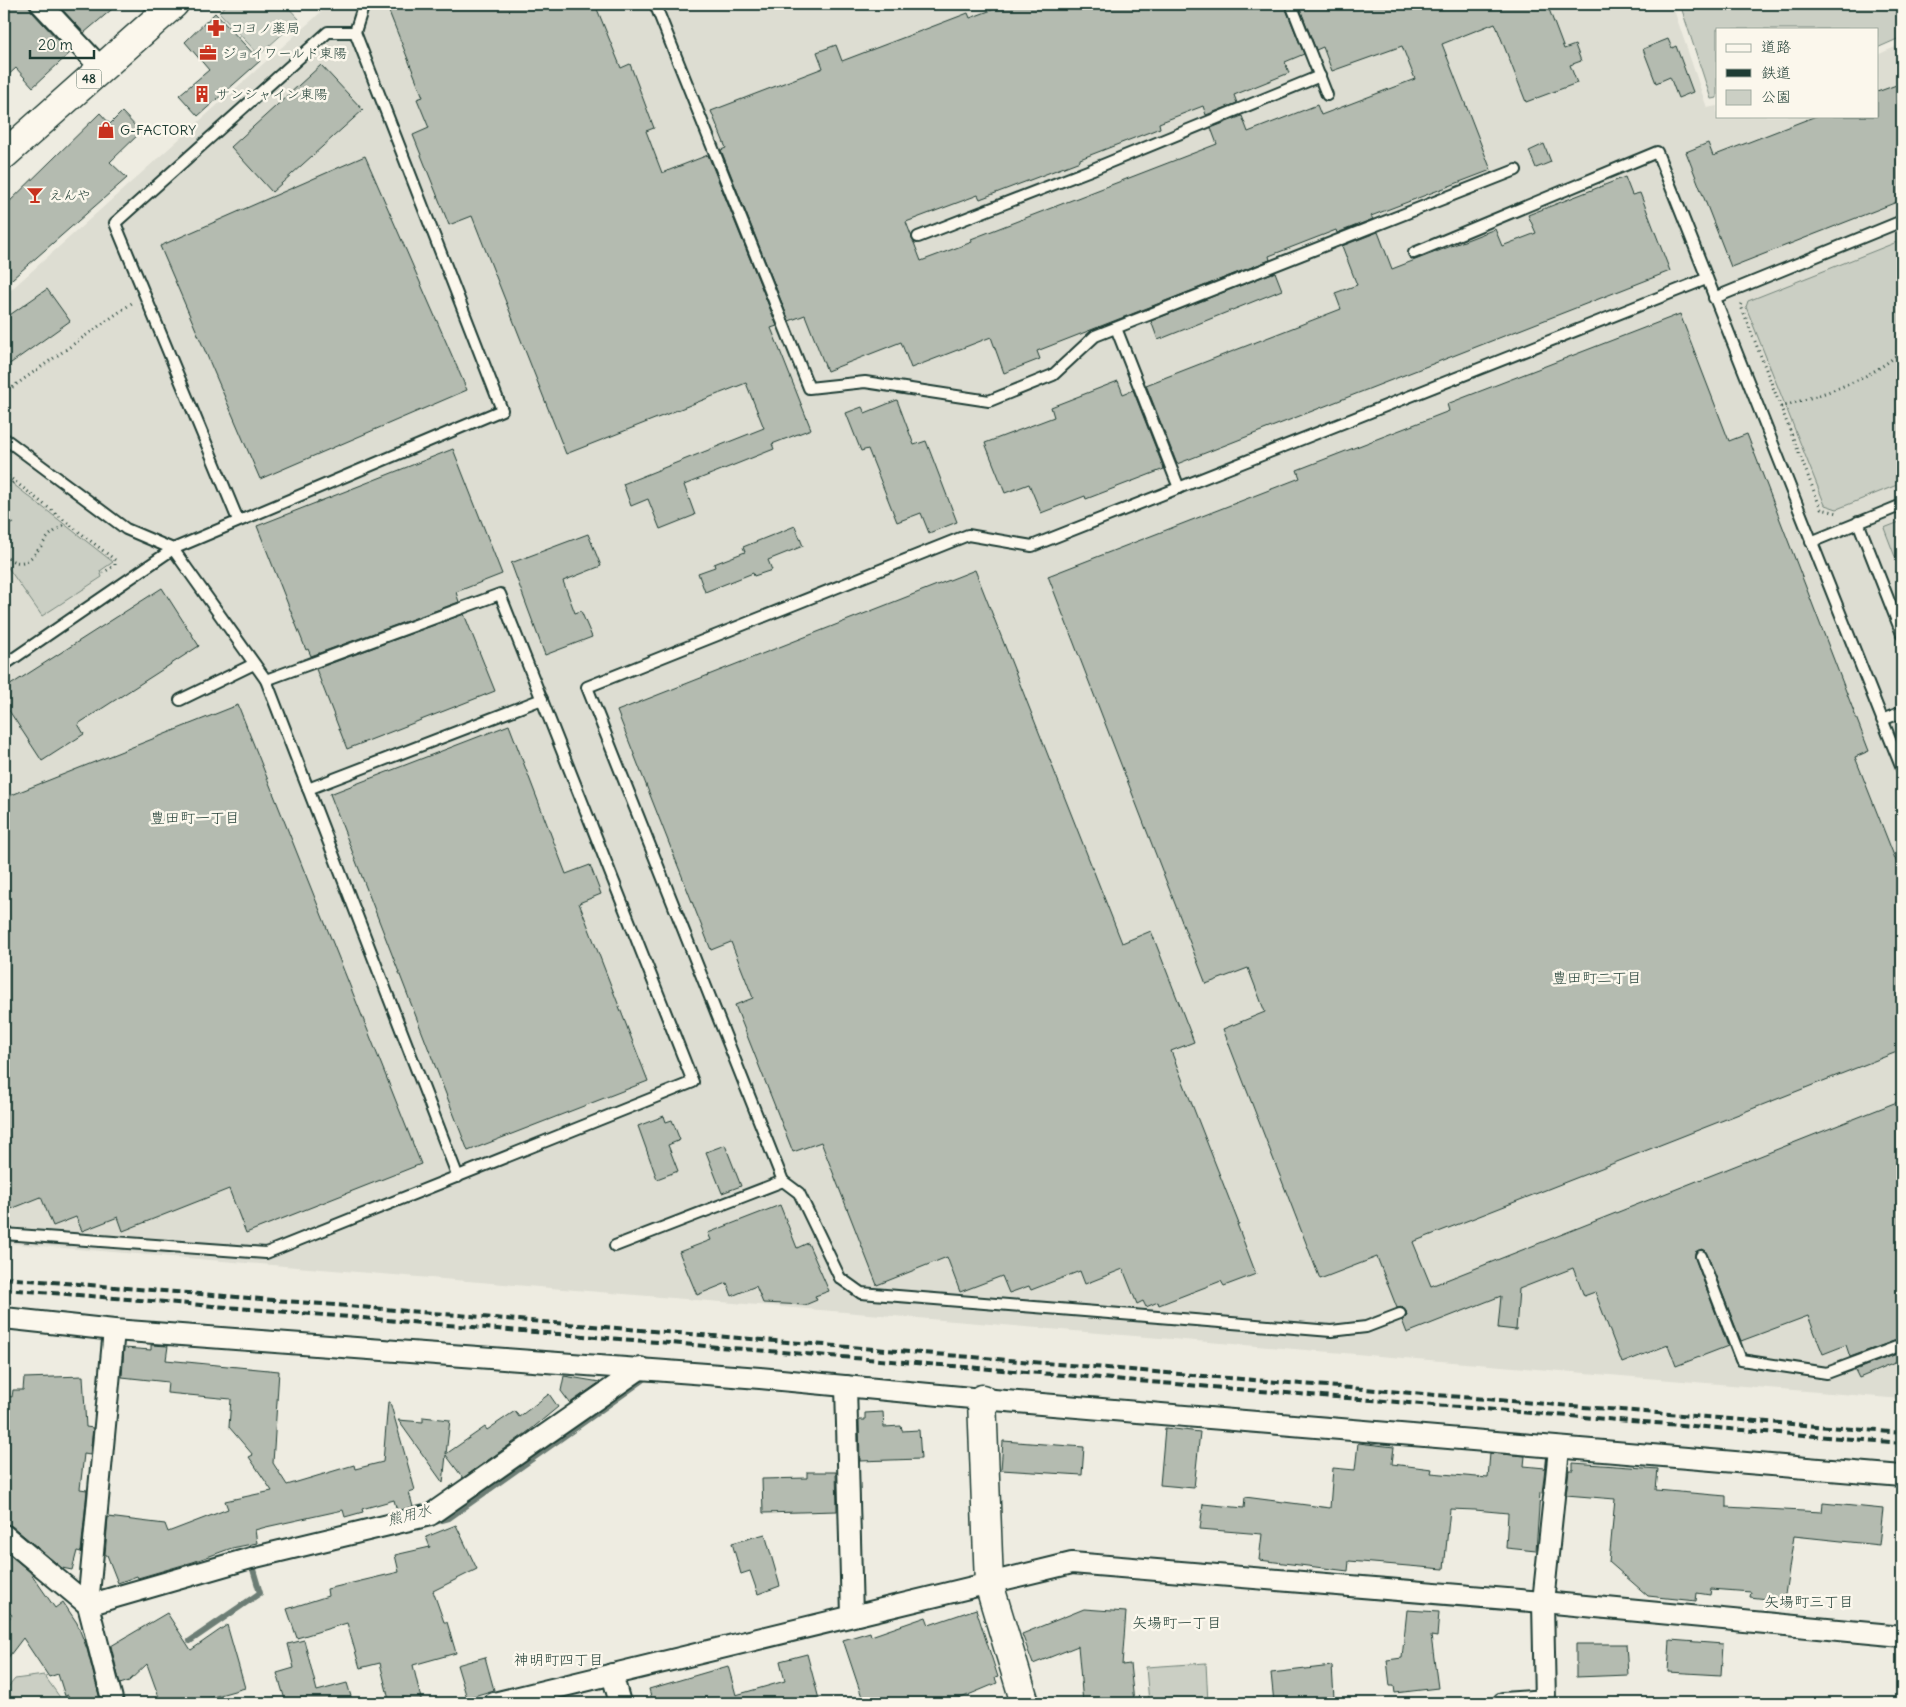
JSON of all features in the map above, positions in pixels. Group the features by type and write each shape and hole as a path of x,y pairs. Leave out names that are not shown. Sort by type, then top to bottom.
{"street":[{"path":"41,4 101,68"},
{"name":"48","path":"4,156 174,4"},
{"path":"4,1318 114,1330 641,1368 1559,1449 1902,1476"},
{"path":"113,1703 88,1605 114,1330"},
{"path":"88,1605 251,1558 430,1515 641,1368"},
{"path":"846,1386 852,1616"},
{"path":"982,1399 989,1584 1025,1703"},
{"path":"1503,1703 1545,1701 1543,1602 1559,1449"},
{"path":"4,1535 88,1605"},
{"path":"494,1703 1072,1563 1543,1602 1902,1636"},
{"path":"612,1674 620,1703"}],"lane":[{"path":"4,665 173,550 238,520 502,410 355,32 364,4"},
{"path":"655,4 809,388 865,382 990,400 1053,376 1095,336 1516,170"},
{"path":"1291,4 1327,95"},
{"path":"238,520 115,222 328,32 355,32"},
{"path":"918,237 1102,165 1320,76"},
{"path":"1414,253 1657,152 1902,769"},
{"path":"1714,298 1902,220"},
{"path":"1400,1314 1366,1327 1331,1331 861,1293 840,1278 799,1194 783,1181 587,687 968,535 1032,546 1706,279"},
{"path":"1116,328 1179,488"},
{"path":"4,438 126,529 173,550 266,680 458,1177"},
{"path":"1811,542 1902,505"},
{"path":"1858,522 1902,634"},
{"path":"4,1234 266,1253 693,1082 500,594 266,680"},
{"path":"180,700 254,664"},
{"path":"308,789 542,699"},
{"path":"1882,720 1902,712"},
{"path":"615,1246 783,1181"},
{"path":"1701,1256 1741,1360 1827,1373 1902,1345"}],"path":[{"path":"4,393 145,294"},
{"path":"1744,298 1741,306 1821,509 1837,513 1845,510"},
{"path":"1781,407 1836,389 1890,362 1902,350"},
{"path":"4,473 115,560 116,565 104,573"},
{"path":"4,489 15,481"},
{"path":"4,511 13,524"},
{"path":"4,555 10,560 21,562 30,559 51,535 66,523"}],"shaded area":[{"path":"330,4 1672,4 1707,108 1716,106 1716,118 1878,118 1878,55 1902,44 1902,1399 4,1243 4,296"}],"green space":[{"path":"228,4 285,4 299,19 259,55 219,12"},
{"path":"1680,4 1902,4 1902,37 1878,48 1878,28 1716,28 1716,98 1711,99"},
{"path":"1902,240 1902,483 1837,509 1825,505 1746,307 1748,301"},
{"path":"4,477 113,562 100,571 102,577 42,616 4,562"},
{"path":"1902,521 1902,575 1884,528"},
{"path":"1206,1663 1208,1703 1149,1703 1146,1667"},
{"path":"44,1675 64,1703 4,1703 4,1692 15,1679"}],"building":[{"path":"4,4 28,4 32,12 70,53 33,87 16,68 4,79"},
{"path":"63,4 118,4 84,33 60,7"},
{"path":"386,4 595,4 621,68 630,64 654,128 646,131 662,173 708,155 777,326 771,328 811,429 772,444 774,449 684,485 695,515 660,529 648,499 631,506 623,484 764,428 746,383 566,454 472,216 449,225 413,135 429,128 417,99 423,97"},
{"path":"1008,4 1284,4 1304,54 1285,62 1289,73 1234,95 1237,103 1206,115 1203,106 1159,123 1160,128 1080,159 1080,161 980,199 978,195 906,222 921,261 972,242 971,239 1217,144 1211,128 1242,116 1248,132 1317,105 1321,115 1415,79 1402,46 1332,71 1323,47 1316,50 1298,4 1547,4 1564,49 1575,45 1581,61 1570,65 1577,83 1526,102 1495,23 1442,44 1491,170 1371,216 1373,219 1337,233 1336,230 1269,256 1270,260 1037,351 1040,359 1004,373 991,337 911,368 901,342 827,371 805,315 789,321 721,150 726,148 711,111 823,68 817,52 836,45 842,61 968,13 970,18"},
{"path":"215,13 260,61 198,116 179,95 209,70 185,42"},
{"path":"1668,39 1672,48 1676,46 1693,92 1678,98 1670,77 1656,83 1643,49"},
{"path":"321,65 363,110 272,192 231,147"},
{"path":"1902,83 1902,200 1731,267 1686,152 1708,143 1713,156 1811,118 1878,118 1878,92"},
{"path":"122,112 141,132 110,162 127,178 4,286 4,207 100,113 110,124"},
{"path":"1544,144 1551,162 1536,168 1529,151"},
{"path":"365,156 467,390 260,479 160,246"},
{"path":"1625,177 1632,195 1640,193 1670,271 1177,464 1146,385 1341,309 1335,293 1357,285 1342,246 1378,232 1392,269 1495,229 1502,246 1536,233 1528,215"},
{"path":"1275,272 1282,290 1158,340 1151,321"},
{"path":"47,289 70,321 4,368 4,319"},
{"path":"1680,314 1729,441 1747,434 1869,751 1855,757 1902,876 1902,1050 1413,1242 1431,1286 1902,1100 1902,1338 1850,1357 1846,1345 1823,1354 1808,1316 1741,1341 1707,1254 1702,1249 1695,1252 1695,1258 1728,1346 1676,1366 1668,1345 1622,1363 1595,1292 1584,1296 1573,1268 1519,1289 1516,1330 1498,1328 1501,1296 1407,1333 1402,1320 1407,1316 1406,1311 1402,1307 1397,1308 1377,1257 1320,1279 1223,1029 1265,1012 1248,968 1206,984 1048,576 1300,478 1297,470 1449,411 1447,404"},
{"path":"1118,381 1123,394 1133,390 1164,469 1086,499 1085,496 1041,513 1029,484 1005,493 985,443 1054,417 1051,407"},
{"path":"897,400 914,445 926,441 957,522 929,533 921,513 897,522 868,449 861,451 846,413 862,407 865,413"},
{"path":"453,449 502,574 456,592 459,602 311,656 308,649 306,650 257,526"},
{"path":"795,526 803,546 768,560 772,570 754,576 753,573 705,592 698,573 715,567 714,564 745,552 743,547"},
{"path":"588,534 601,566 563,581 575,613 581,611 592,637 545,655 511,563"},
{"path":"975,570 1122,943 1151,931 1194,1042 1171,1051 1239,1224 1237,1224 1256,1274 1224,1286 1221,1281 1159,1305 1158,1302 1146,1307 1143,1301 1137,1304 1123,1269 1085,1284 1080,1271 1031,1290 1029,1286 1009,1293 1002,1276 960,1292 947,1257 877,1285 821,1142 793,1152 735,1005 753,998 731,942 711,950 617,711"},
{"path":"162,588 199,646 78,724 84,734 42,761 4,703 4,689"},
{"path":"464,614 495,691 347,749 316,669"},
{"path":"238,705 421,1164 246,1233 229,1189 123,1231 118,1217 82,1231 76,1217 53,1226 41,1197 11,1209 4,1192 4,798"},
{"path":"509,725 566,874 590,865 601,894 579,903 648,1081 468,1151 330,794"},
{"path":"664,1116 666,1122 672,1120 680,1140 668,1145 678,1171 657,1179 638,1126"},
{"path":"725,1145 741,1186 722,1193 706,1152"},
{"path":"780,1205 797,1248 808,1243 829,1291 815,1296 817,1300 805,1305 763,1303 756,1286 732,1296 727,1283 697,1295 679,1252 711,1240 708,1233"},
{"path":"151,1345 168,1346 166,1360 279,1371 273,1463 287,1485 354,1465 355,1469 383,1462 388,1402 390,1402 415,1490 409,1492 413,1507 397,1511 394,1500 362,1509 363,1512 345,1517 343,1510 266,1527 255,1530 257,1543 232,1548 193,1562 138,1578 137,1576 118,1583 107,1555 105,1555 108,1517 165,1524 168,1532 228,1509 225,1501 272,1491 249,1457 253,1455 229,1427 231,1399 167,1393 168,1382 122,1377 124,1348 151,1350"},
{"path":"1902,1352 1902,1360 1859,1378 1855,1370"},
{"path":"83,1376 86,1427 93,1428 90,1455 84,1454 80,1489 87,1490 81,1552 77,1551 72,1570 62,1568 12,1526 4,1523 4,1395 12,1397 13,1390 23,1390 24,1378"},
{"path":"564,1376 600,1382 570,1403 561,1391"},
{"path":"549,1394 558,1407 529,1431 463,1478 446,1455 443,1483 398,1420 423,1422 423,1417 450,1420 446,1454 485,1427 487,1430 515,1411 519,1417"},
{"path":"883,1412 884,1427 901,1426 902,1431 919,1430 921,1459 860,1461 859,1420 865,1420 865,1413"},
{"path":"1165,1428 1200,1432 1194,1488 1160,1485"},
{"path":"1003,1441 1084,1447 1082,1475 1001,1470"},
{"path":"1358,1443 1394,1447 1392,1464 1432,1469 1431,1473 1488,1478 1490,1453 1525,1456 1524,1466 1545,1468 1542,1494 1540,1493 1536,1551 1506,1548 1508,1513 1475,1510 1450,1509 1444,1569 1349,1561 1348,1571 1259,1560 1262,1534 1200,1529 1203,1504 1244,1508 1245,1497 1330,1508 1333,1468 1355,1470"},
{"path":"1573,1463 1658,1469 1656,1490 1726,1496 1726,1507 1822,1512 1823,1503 1883,1509 1879,1545 1794,1536 1784,1601 1750,1597 1751,1592 1711,1589 1710,1595 1697,1593 1696,1601 1648,1596 1609,1562 1615,1499 1566,1495 1569,1470 1573,1470"},
{"path":"807,1472 836,1472 837,1511 763,1513 762,1479 807,1478"},
{"path":"456,1525 477,1569 433,1591 444,1622 447,1622 456,1653 413,1665 422,1703 394,1703 393,1699 389,1700 380,1663 360,1668 347,1623 297,1638 287,1609 328,1596 327,1589 399,1572 395,1555 430,1547 426,1537"},
{"path":"765,1534 780,1586 758,1594 750,1571 741,1574 732,1543"},
{"path":"4,1550 30,1572 55,1608 63,1602 77,1623 87,1649 101,1703 71,1703 68,1695 65,1696 58,1674 49,1677 23,1638 4,1663 4,1625 12,1615 4,1607"},
{"path":"976,1609 998,1677 995,1678 997,1683 949,1703 864,1703 843,1640 870,1632 871,1636 926,1617 929,1625"},
{"path":"1084,1609 1126,1612 1122,1665 1130,1664 1134,1702 1083,1703 1078,1646 1033,1664 1022,1634"},
{"path":"1407,1610 1439,1612 1437,1637 1431,1636 1438,1688 1395,1693 1394,1686 1390,1686 1387,1660 1402,1658"},
{"path":"167,1613 191,1650 227,1625 245,1688 202,1700 203,1703 161,1703 147,1664 129,1681 120,1684 111,1646"},
{"path":"304,1640 317,1691 347,1683 353,1703 286,1703 277,1673 294,1668 288,1644"},
{"path":"1670,1640 1723,1644 1721,1675 1668,1672"},
{"path":"1576,1644 1626,1644 1628,1675 1576,1677"},
{"path":"807,1654 820,1703 653,1703 649,1689 728,1666 736,1695 785,1681 780,1661"},
{"path":"485,1657 494,1690 467,1698 457,1665"},
{"path":"1332,1666 1334,1698 1301,1701 1302,1703 1274,1703 1271,1673"}],"waterway":[{"name":"熊用水","path":"431,1523 449,1518 643,1380"},
{"name":"熊用水","path":"190,1641 260,1593 252,1566 259,1565"}],"railway":[{"path":"4,1278 1902,1433"},
{"path":"4,1289 1902,1443"}],"place":[{"name":"コヨノ薬局","path":"216,28"},
{"name":"ジョイワールド東陽","path":"208,53"},
{"name":"サンシャイン東陽","path":"202,94"},
{"name":"G-FACTORY","path":"106,130"},
{"name":"えんや","path":"35,195"}],"district":[{"name":"豊田町一丁目","path":"195,818"},
{"name":"豊田町二丁目","path":"1597,978"},
{"name":"矢場町三丁目","path":"1809,1602"},
{"name":"矢場町一丁目","path":"1177,1623"},
{"name":"神明町四丁目","path":"559,1660"}]}
